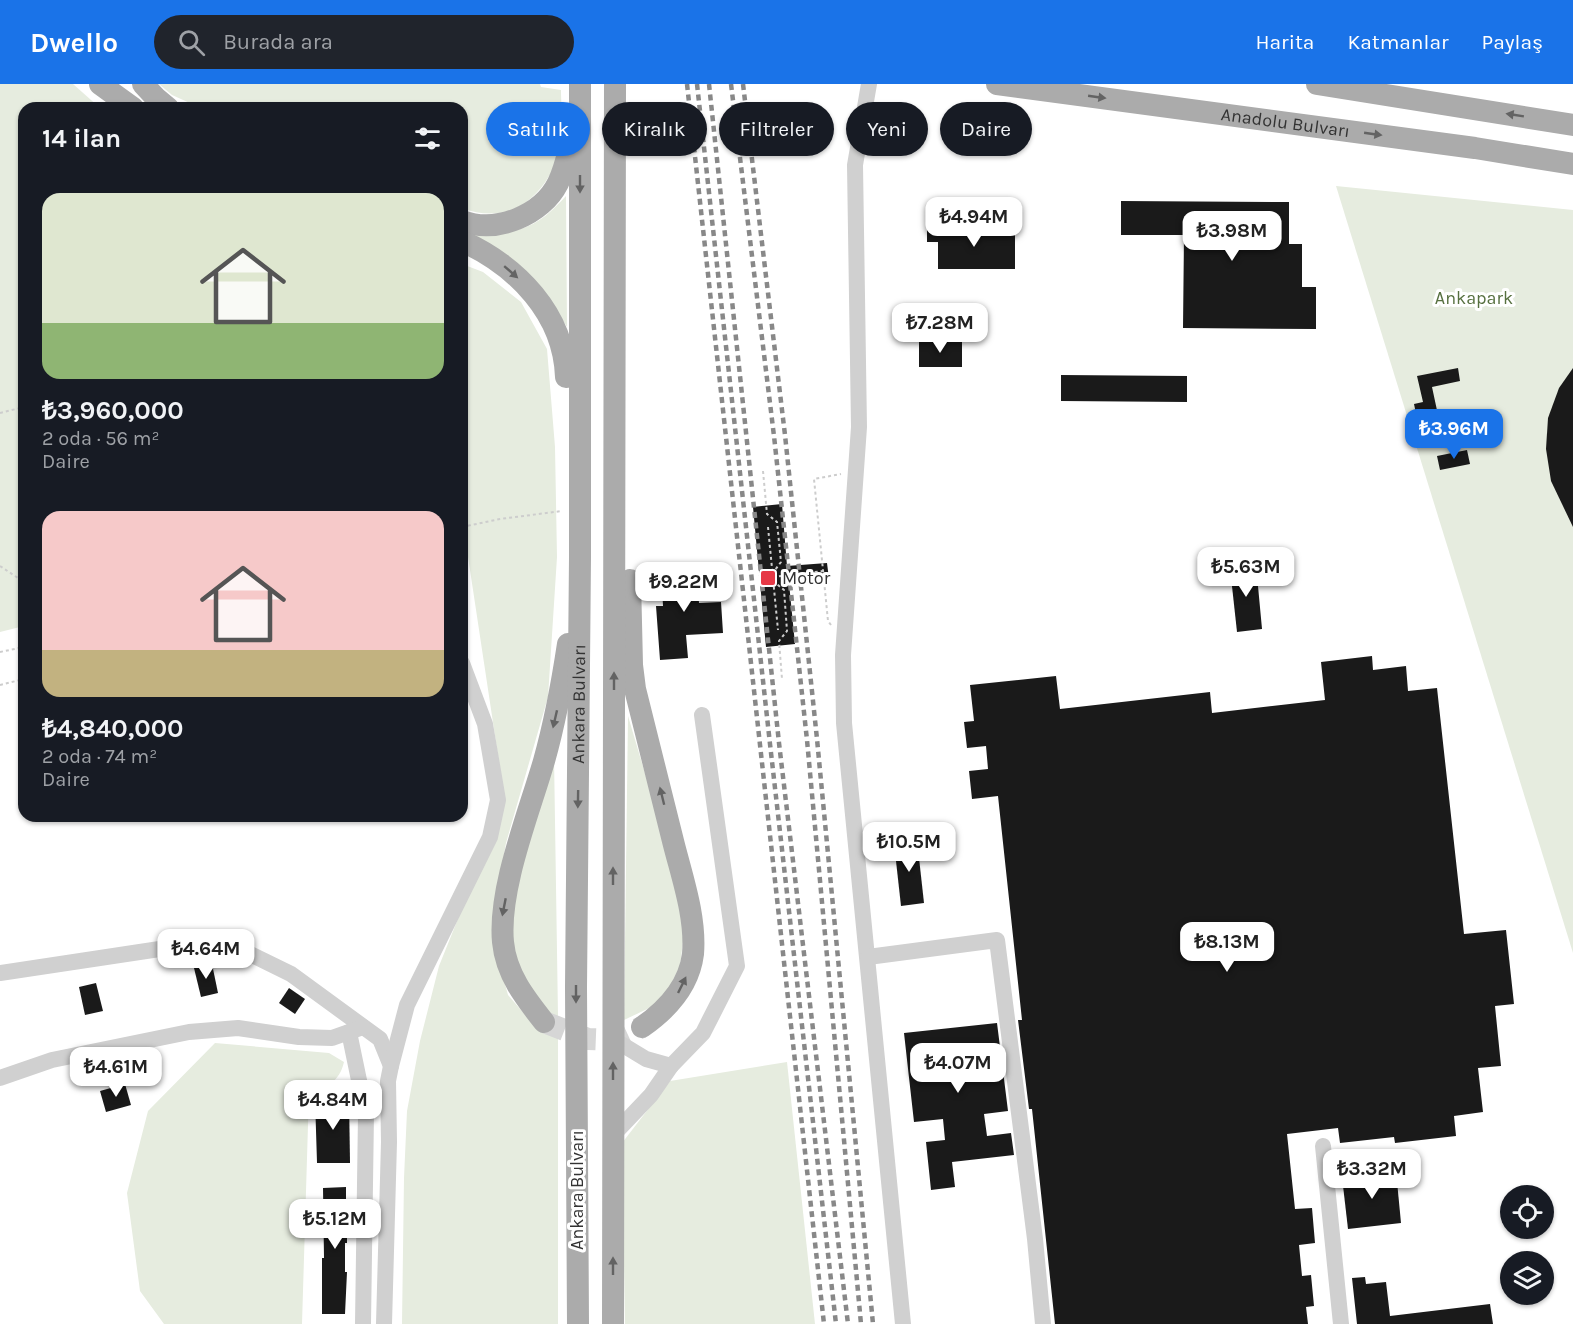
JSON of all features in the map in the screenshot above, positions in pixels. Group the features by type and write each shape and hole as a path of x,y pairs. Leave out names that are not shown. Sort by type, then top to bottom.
{"main road":[{"path":"100,84 125,102"},
{"path":"143,84 161,102"},
{"name":"Ankara Bulvarı","path":"613,1324 615,84"},
{"name":"Anadolu Bulvarı","path":"997,84 1475,148 1573,165"},
{"path":"1317,84 1573,124"},
{"path":"468,222 483,224 507,222 529,213 548,198 563,170 580,94"},
{"name":"Ankara Bulvarı","path":"578,1324 576,987 580,557 580,94"},
{"path":"468,244 485,251 512,271 529,288 556,328 564,348 568,413 567,510 580,557 556,717 502,915 503,944 508,965 515,982 544,1022"},
{"path":"616,382 628,463 635,689 685,889 693,938 693,956 680,990 667,1008 642,1027"}],"street":[{"path":"869,84 855,165 859,427 843,655 844,723 903,1324"},
{"path":"384,1324 389,1142 388,1081 391,1066 407,1005 490,837 498,800 485,724 468,679"},
{"path":"613,1135 651,1095 671,1066 703,1033 736,966 702,716"},
{"path":"868,957 997,940 1035,1239 1043,1324"},
{"path":"0,973 186,945 217,943 246,952 291,974 356,1030 380,1039 391,1066"},
{"path":"0,1078 52,1060 189,1032 238,1028 299,1037 332,1038 356,1030"},
{"path":"356,1030 366,1114 363,1324"},
{"path":"613,1039 646,1059 671,1066"},
{"path":"1323,1146 1341,1324"}],"path":[{"path":"0,413 18,408"},
{"path":"763,471 767,514 777,522 781,562 773,577"},
{"path":"828,621 814,479 856,471"},
{"path":"468,526 567,510"},
{"path":"768,526 778,630"},
{"path":"0,566 18,578"},
{"path":"773,577 823,571"},
{"path":"773,577 784,590 788,632 779,641 782,679"},
{"path":"0,652 18,648"},
{"path":"0,685 18,680"}],"green space":[{"path":"0,84 73,84 93,102 18,102 18,628 0,632"},
{"path":"159,84 540,84 541,87 561,90 562,102 486,102 486,156 561,156 532,197 512,210 488,214 468,210 468,102 188,102 172,95"},
{"name":"Ankapark","path":"1336,186 1573,210 1573,953"},
{"path":"566,196 567,327 542,288 468,233 468,229 500,231 520,229 551,211"},
{"path":"468,266 483,272 521,302 547,349 555,447 557,557 548,697 506,843 493,919 498,958 508,995 540,1032 511,939 513,906 527,844 554,756 558,1016 558,1324 402,1324 407,1111 420,1041 439,966 505,802 468,557"},
{"path":"628,716 664,837 685,925 680,966 662,1002 624,1020"},
{"path":"215,1043 329,1053 344,1062 336,1079 309,1092 302,1324 164,1324 140,1291 127,1193 148,1111"},
{"path":"787,1062 815,1324 625,1324 622,1143 670,1081"}],"building":[{"path":"1121,201 1289,202 1289,244 1302,244 1302,287 1316,287 1316,329 1183,328 1184,235 1121,235"},
{"path":"927,228 1015,229 1015,269 938,269 938,242 927,242"},
{"path":"919,341 962,341 962,367 919,367"},
{"path":"1458,368 1460,381 1432,387 1444,443 1423,447 1414,404 1423,402 1417,376"},
{"path":"1573,368 1573,527 1551,481 1546,449 1548,418 1559,388"},
{"path":"1061,375 1187,376 1187,402 1061,401"},
{"path":"1467,450 1470,464 1440,470 1437,456"},
{"path":"782,504 787,566 827,563 829,579 789,583 795,644 766,647 753,507"},
{"path":"1256,565 1262,629 1237,632 1230,568"},
{"path":"696,566 699,603 721,602 723,633 686,635 688,658 660,660 656,606 663,606 661,568"},
{"path":"1372,656 1373,670 1406,666 1408,691 1437,688 1464,934 1506,930 1514,1004 1495,1006 1501,1066 1478,1068 1483,1112 1454,1116 1456,1136 1395,1143 1394,1137 1340,1143 1338,1128 1287,1134 1295,1209 1312,1208 1315,1243 1299,1245 1302,1276 1311,1275 1314,1306 1306,1307 1308,1324 1055,1324 1032,1109 1029,1109 1018,1020 1022,1020 998,796 972,799 969,771 988,769 986,746 967,748 964,722 974,721 970,685 1056,676 1060,709 1210,692 1212,713 1325,700 1321,662"},
{"path":"917,840 924,903 901,906 894,843"},
{"path":"212,964 218,993 201,997 194,968"},
{"path":"96,983 103,1011 85,1015 79,987"},
{"path":"289,988 305,999 295,1014 279,1003"},
{"path":"997,1023 1008,1111 984,1114 987,1136 1011,1133 1014,1155 952,1162 955,1187 931,1190 926,1142 945,1140 943,1119 914,1122 904,1033"},
{"path":"125,1084 131,1105 106,1112 100,1091"},
{"path":"349,1098 350,1163 317,1163 315,1099"},
{"path":"1396,1171 1401,1223 1348,1229 1342,1177"},
{"path":"346,1187 346,1201 349,1201 349,1229 347,1229 347,1243 345,1243 345,1272 347,1272 345,1314 322,1314 323,1188"},
{"path":"1365,1277 1366,1284 1386,1282 1390,1316 1490,1304 1493,1324 1357,1324 1352,1278"}],"tunnel":[{"path":"544,1022 588,1039 614,1040 642,1027"}],"railway":[{"path":"687,84 824,1324"},
{"path":"697,84 836,1324"},
{"path":"709,84 779,743 848,1324"},
{"path":"731,84 774,436 807,740 861,1324"},
{"path":"743,84 785,435 817,739 873,1324"}],"place":[{"name":"Motor","path":"768,578"}]}
